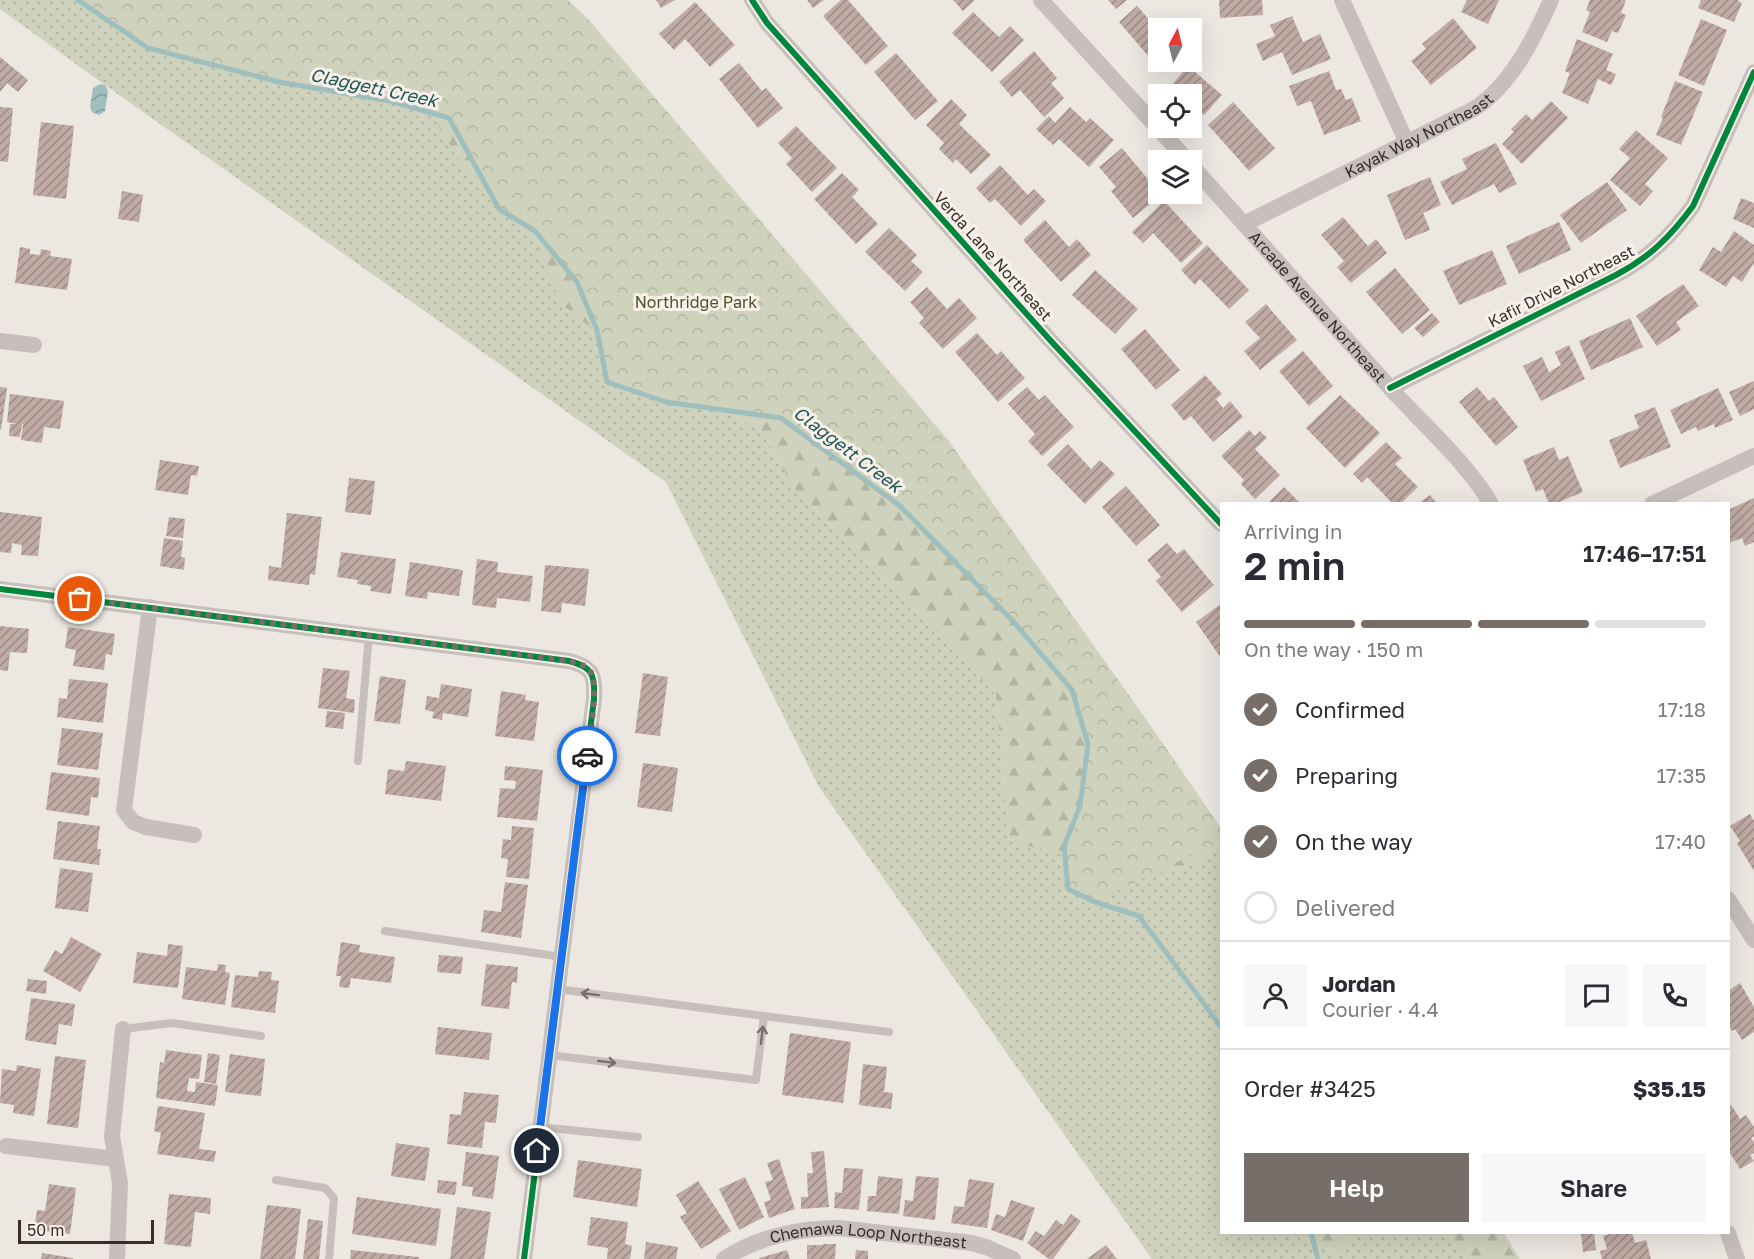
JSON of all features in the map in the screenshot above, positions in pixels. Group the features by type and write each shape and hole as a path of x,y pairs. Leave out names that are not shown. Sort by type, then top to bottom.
{"street":[{"name":"Verda Lane Northeast","path":"752,0 767,23 1035,322 1220,523"},
{"path":"1041,0 1178,150"},
{"path":"1342,0 1407,143"},
{"name":"Kayak Way Northeast","path":"1244,224 1477,106 1494,92 1517,64 1551,0"},
{"name":"Kafir Drive Northeast","path":"1390,388 1616,275 1648,256 1693,206 1754,72"},
{"name":"Arcade Avenue Northeast","path":"1202,177 1390,388 1464,467 1490,502"},
{"path":"0,341 34,345"},
{"path":"1656,502 1754,456"},
{"path":"0,589 569,661 583,665 592,672 594,699 524,1259"},
{"path":"150,607 124,810 133,822 146,827 194,835"},
{"path":"1730,902 1754,940"},
{"path":"117,1259 120,1183 112,1136 123,1029"},
{"path":"6,1146 116,1159"},
{"name":"Chemawa Loop Northeast","path":"724,1259 748,1245 776,1236 824,1228 839,1228 972,1244 986,1247 1013,1259"},
{"path":"1728,1234 1737,1259"}],"lane":[{"path":"358,761 369,635"},
{"path":"385,931 562,957"},
{"path":"557,989 889,1032"},
{"path":"549,1055 756,1080 764,1016"},
{"path":"123,1029 172,1023 261,1036"},
{"path":"540,1127 638,1137"},
{"path":"276,1180 325,1188 334,1198 329,1259"}],"green space":[{"path":"0,0 255,0 422,98 525,213 635,362 763,432 793,487 996,694 1009,841 1193,865 1220,844 1220,1234 1292,1234 1337,1253 1354,1234 1446,1234 1465,1259 1152,1259 819,787 666,482 0,9"},
{"name":"Northridge Park","path":"78,0 563,0 588,19 948,440 1220,827 1220,841 1095,902 1068,889 1064,846 1080,806 1088,744 1072,690 1012,620 900,506 781,418 666,402 607,382 597,330 577,282 535,231 499,209 449,118 390,101 279,82 148,48"},
{"name":"Northridge Park","path":"255,0 568,0 588,19 1220,827 1220,844 1193,865 1150,876 1009,841 996,694 793,487 763,432 635,362 560,303 525,213 465,169 422,99"},
{"path":"1292,1234 1354,1234 1338,1253"},
{"path":"1446,1234 1505,1234 1520,1259 1465,1259"}],"water":[{"path":"100,84 105,85 108,91 105,111 99,115 92,112 90,107 93,88"}],"building":[{"path":"656,0 675,0 661,8"},
{"path":"807,0 824,0 813,8"},
{"path":"841,0 848,0 888,46 866,65 823,16"},
{"path":"953,0 975,0 963,11"},
{"path":"1108,0 1127,0 1116,9"},
{"path":"1219,0 1262,0 1263,15 1220,18"},
{"path":"1467,0 1499,0 1488,24 1461,12"},
{"path":"1590,0 1626,0 1621,13 1626,15 1618,33 1612,31 1607,42 1582,32 1590,12 1586,10"},
{"path":"1701,0 1738,0 1742,3 1734,22 1698,8"},
{"path":"695,2 735,45 710,67 685,39 674,50 659,34"},
{"path":"1137,6 1148,18 1148,56 1119,22"},
{"path":"973,12 999,37 1010,26 1024,40 992,72 952,33"},
{"path":"1292,16 1303,42 1320,34 1331,59 1292,75 1282,52 1263,61 1256,44 1275,36 1270,25"},
{"path":"1453,18 1477,48 1431,85 1411,61 1426,49 1422,44"},
{"path":"1701,19 1727,30 1704,86 1678,75"},
{"path":"1577,39 1613,54 1606,70 1616,74 1611,85 1598,79 1588,104 1562,93 1570,73 1565,71"},
{"path":"1034,51 1057,78 1051,83 1064,98 1044,117 1020,90 1012,97 999,82"},
{"path":"896,53 938,101 915,120 874,72"},
{"path":"0,57 28,80 18,92 7,83 0,92"},
{"path":"739,63 762,91 766,88 783,108 758,128 719,79"},
{"path":"1329,71 1336,90 1341,89 1346,100 1352,98 1361,121 1324,135 1311,101 1297,106 1289,86"},
{"path":"1183,72 1195,72 1222,95 1204,115 1202,113 1202,84 1173,84"},
{"path":"1675,81 1703,92 1681,145 1656,135"},
{"path":"951,99 967,115 959,124 991,155 971,174 956,159 953,163 939,149 944,143 926,125"},
{"path":"1551,101 1568,118 1522,164 1502,144 1514,132 1511,129 1526,114 1532,120"},
{"path":"1233,102 1275,148 1249,171 1208,125"},
{"path":"0,107 13,108 8,162 0,161"},
{"path":"1070,107 1086,122 1090,118 1114,140 1089,167 1059,139 1053,145 1036,129 1049,116 1055,123"},
{"path":"41,122 74,126 66,199 33,195"},
{"path":"796,126 837,168 812,192 786,164 792,158 778,143"},
{"path":"1636,130 1668,158 1645,184 1653,191 1640,206 1610,180 1630,158 1619,149"},
{"path":"1496,143 1517,184 1499,193 1494,184 1452,205 1440,182 1467,169 1462,159"},
{"path":"1122,148 1148,179 1148,204 1150,204 1133,218 1111,191 1116,187 1099,167"},
{"path":"1000,165 1028,195 1034,189 1046,201 1021,226 995,199 990,203 976,188"},
{"path":"842,173 859,190 852,197 878,224 856,244 814,199"},
{"path":"1430,177 1441,205 1423,213 1430,230 1405,240 1387,195"},
{"path":"1607,182 1627,210 1581,243 1560,215"},
{"path":"122,191 143,195 139,222 118,219"},
{"path":"1741,198 1754,203 1754,228 1733,219"},
{"path":"1161,204 1167,204 1203,243 1181,263 1153,233 1143,243 1132,232"},
{"path":"1343,217 1368,246 1376,239 1387,253 1351,283 1337,267 1344,261 1321,235"},
{"path":"1045,220 1069,247 1077,239 1091,255 1061,282 1023,240"},
{"path":"1559,222 1571,250 1519,274 1506,246"},
{"path":"889,228 917,255 911,261 923,272 905,291 865,252"},
{"path":"1734,231 1754,245 1754,263 1742,282 1733,276 1726,287 1699,270 1713,247 1721,252"},
{"path":"1207,245 1249,290 1229,309 1200,279 1195,285 1181,270"},
{"path":"20,247 30,249 30,254 40,255 41,249 51,251 50,256 72,259 67,290 15,283"},
{"path":"1492,250 1507,284 1459,305 1443,271"},
{"path":"1395,268 1430,310 1402,334 1366,292"},
{"path":"1095,270 1138,309 1115,334 1072,295"},
{"path":"1683,284 1699,306 1676,322 1681,330 1657,346 1636,316"},
{"path":"927,287 947,309 959,298 977,318 943,349 919,323 924,318 910,302"},
{"path":"1266,304 1297,340 1260,370 1244,351 1260,338 1245,322"},
{"path":"1432,313 1440,322 1423,337 1414,328"},
{"path":"1630,318 1643,347 1591,370 1579,341"},
{"path":"1145,329 1180,370 1156,390 1121,349"},
{"path":"977,333 997,355 1001,351 1025,378 998,402 955,352"},
{"path":"1569,345 1585,379 1541,401 1523,366 1542,357 1549,372 1561,365 1555,352"},
{"path":"1303,351 1333,386 1309,406 1279,371"},
{"path":"1205,375 1222,394 1216,399 1223,408 1230,401 1243,417 1213,442 1191,416 1184,421 1171,405"},
{"path":"1754,381 1754,409 1740,416 1729,392"},
{"path":"0,387 7,388 1,430 0,430"},
{"path":"1027,387 1039,400 1045,395 1074,427 1042,456 1028,441 1035,434 1008,404"},
{"path":"1477,387 1489,401 1494,397 1518,427 1496,446 1459,402"},
{"path":"1718,388 1733,420 1715,428 1714,424 1698,431 1696,427 1681,434 1670,410"},
{"path":"10,394 64,401 60,429 44,427 42,443 21,440 23,424 20,437 9,436 10,424 17,424 7,422"},
{"path":"1340,395 1380,433 1345,468 1306,428"},
{"path":"1655,407 1671,447 1620,468 1609,440 1639,428 1634,415"},
{"path":"1249,430 1255,436 1260,431 1267,438 1255,449 1280,475 1255,499 1241,484 1244,480 1221,456"},
{"path":"1386,442 1402,458 1395,464 1418,487 1402,502 1391,502 1367,477 1362,483 1353,474"},
{"path":"1068,444 1091,469 1100,460 1115,474 1085,504 1047,465"},
{"path":"1554,447 1559,460 1568,456 1583,492 1559,502 1548,502 1543,489 1536,492 1523,460"},
{"path":"160,460 199,466 197,476 191,475 188,495 155,490"},
{"path":"349,478 375,481 371,515 345,512"},
{"path":"1126,486 1160,525 1136,546 1102,507"},
{"path":"1284,487 1299,502 1269,502"},
{"path":"1430,495 1435,502 1421,502"},
{"path":"1754,498 1754,542 1745,546 1742,538 1730,543 1730,509"},
{"path":"0,512 42,517 38,556 21,555 22,545 12,543 11,553 0,552"},
{"path":"287,513 322,517 315,575 310,574 309,585 268,580 269,566 281,568"},
{"path":"169,517 185,519 183,538 166,536"},
{"path":"164,538 183,541 181,557 185,558 184,570 160,566"},
{"path":"1167,543 1177,554 1184,549 1214,585 1182,612 1156,581 1161,577 1147,560"},
{"path":"341,552 396,559 391,594 370,591 371,586 357,584 358,580 337,577"},
{"path":"477,559 498,562 497,572 533,576 530,602 497,598 496,608 472,605"},
{"path":"410,562 463,570 459,596 428,592 427,599 405,596"},
{"path":"545,565 589,569 585,606 562,603 561,613 541,611"},
{"path":"1220,605 1220,657 1196,622"},
{"path":"0,626 29,629 27,653 10,652 8,671 0,670"},
{"path":"68,627 115,634 112,655 106,654 104,670 73,666 76,650 65,648"},
{"path":"323,668 350,671 346,698 355,700 354,713 318,708"},
{"path":"643,673 668,677 660,736 635,733"},
{"path":"380,676 406,680 400,724 374,721"},
{"path":"69,679 108,683 103,723 57,717 59,698 67,699"},
{"path":"441,684 472,689 468,717 443,713 442,720 432,718 434,712 425,710 427,696 439,698"},
{"path":"501,691 526,695 525,700 539,702 534,741 495,736"},
{"path":"327,711 345,713 343,729 325,727"},
{"path":"62,728 103,733 98,770 57,765"},
{"path":"406,761 446,766 441,801 385,794 388,769 404,771"},
{"path":"643,763 678,768 672,812 637,807"},
{"path":"505,766 543,770 537,821 497,817 500,788 515,789 516,781 504,780"},
{"path":"51,772 100,778 98,798 91,797 89,816 46,810"},
{"path":"1750,814 1754,821 1754,871 1737,843 1740,841 1730,826"},
{"path":"58,821 100,826 97,849 101,849 99,865 53,859"},
{"path":"512,826 534,828 529,879 506,877 508,859 501,858 503,839 511,840"},
{"path":"60,868 93,873 88,912 55,908"},
{"path":"505,882 528,885 521,938 481,932 484,910 501,912"},
{"path":"71,937 102,954 80,992 43,971 55,950 62,954"},
{"path":"341,942 360,945 359,952 395,957 391,983 351,978 349,988 339,987 341,976 336,976"},
{"path":"168,944 183,946 178,988 133,983 137,952 167,956"},
{"path":"439,955 463,957 461,974 437,972"},
{"path":"218,964 226,965 225,972 230,973 225,1005 182,999 186,967 217,971"},
{"path":"486,964 518,967 517,983 512,982 509,1009 481,1006"},
{"path":"259,971 272,972 271,980 279,981 275,1013 231,1007 235,975 258,977"},
{"path":"28,979 47,981 46,994 26,991"},
{"path":"1740,983 1754,1007 1754,1032 1742,1040 1735,1029 1732,1031 1730,1028 1730,990"},
{"path":"31,998 75,1004 72,1026 59,1024 56,1045 25,1040"},
{"path":"438,1027 492,1033 489,1060 435,1054"},
{"path":"790,1033 851,1042 843,1103 782,1095"},
{"path":"166,1050 202,1055 199,1079 189,1078 187,1091 195,1092 196,1082 218,1085 215,1106 156,1098 160,1062 164,1063"},
{"path":"208,1053 220,1055 216,1084 204,1082"},
{"path":"230,1054 265,1059 261,1096 225,1092"},
{"path":"55,1056 86,1060 78,1128 47,1124"},
{"path":"863,1064 887,1067 884,1092 893,1093 891,1109 859,1105"},
{"path":"17,1065 41,1069 34,1116 13,1113 14,1105 0,1103 2,1069 16,1071"},
{"path":"464,1092 499,1095 496,1123 485,1122 482,1148 447,1144 450,1114 461,1115"},
{"path":"158,1106 205,1113 199,1149 216,1151 214,1162 157,1154 161,1133 154,1131"},
{"path":"1730,1106 1740,1119 1746,1115 1754,1127 1754,1136 1751,1138 1754,1142 1754,1153 1750,1155 1754,1161 1740,1169 1730,1153"},
{"path":"396,1143 430,1148 425,1181 391,1176"},
{"path":"824,1151 829,1207 801,1209 801,1197 808,1197 807,1173 813,1173 811,1152"},
{"path":"466,1152 499,1156 493,1199 472,1196 473,1187 462,1186"},
{"path":"779,1159 795,1209 769,1218 764,1202 771,1200 765,1182 773,1180 767,1163"},
{"path":"578,1160 642,1169 637,1207 573,1197"},
{"path":"844,1168 863,1169 859,1210 834,1208 835,1192 842,1193"},
{"path":"878,1176 903,1179 899,1214 867,1211 868,1196 876,1196"},
{"path":"916,1176 939,1178 935,1220 903,1216 905,1200 913,1201"},
{"path":"745,1177 764,1217 739,1230 719,1189"},
{"path":"969,1179 994,1183 987,1228 951,1223 954,1206 964,1207"},
{"path":"438,1180 457,1182 455,1195 437,1193"},
{"path":"698,1181 731,1231 701,1249 680,1217 687,1213 676,1195"},
{"path":"49,1184 76,1188 70,1234 34,1230 37,1210 45,1211"},
{"path":"169,1194 211,1198 210,1214 195,1212 191,1247 164,1244"},
{"path":"357,1197 441,1209 436,1246 352,1234"},
{"path":"1011,1200 1035,1208 1023,1241 991,1230 996,1214 1005,1217"},
{"path":"267,1205 301,1209 295,1259 260,1259"},
{"path":"457,1207 491,1212 484,1259 450,1259"},
{"path":"1071,1214 1081,1221 1053,1259 1049,1259 1027,1243 1036,1231 1044,1236 1056,1220 1063,1225"},
{"path":"591,1217 628,1222 625,1244 632,1246 630,1259 607,1259 608,1248 587,1245"},
{"path":"308,1219 323,1221 319,1259 303,1259"},
{"path":"1581,1234 1594,1234 1596,1250 1583,1252"},
{"path":"1632,1234 1635,1243 1646,1240 1651,1259 1602,1259 1600,1251 1607,1249 1603,1236"},
{"path":"646,1242 678,1247 676,1259 644,1259"},
{"path":"836,1244 835,1259 807,1259 807,1245"},
{"path":"1106,1245 1117,1259 1087,1259"},
{"path":"351,1250 419,1257 419,1259 350,1259"},
{"path":"787,1250 790,1259 759,1259 759,1258"},
{"path":"856,1250 868,1251 868,1259 855,1259"},
{"path":"42,1253 73,1258 73,1259 41,1259"}],"waterway":[{"name":"Claggett Creek","path":"78,0 148,48 279,82 390,101 449,118 499,209 535,231 577,282 597,330 607,382 666,402 781,418 900,506 1012,620 1072,690 1088,744 1080,806 1064,846 1068,889 1095,902 1139,916 1220,1026"},
{"name":"Claggett Creek","path":"1311,1234 1318,1259"}],"cycle path":[{"path":"752,0 767,23 1050,340 1220,523"},
{"path":"1390,388 1616,275 1659,245 1693,206 1754,72"},
{"path":"0,589 569,661 588,669 593,678 594,699 524,1259"}],"way so far":[{"path":"80,599 569,661 583,665 592,672 594,686 587,756"}],"route":[{"path":"537,1151 587,756"}]}
